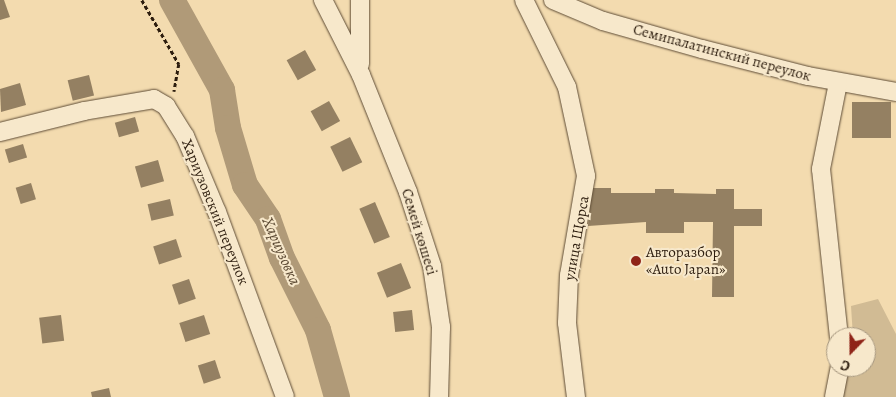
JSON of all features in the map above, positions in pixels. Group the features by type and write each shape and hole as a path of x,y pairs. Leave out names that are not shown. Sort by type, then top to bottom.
{"street":[{"path":"323,0 361,75"},
{"path":"360,0 358,34 361,75"},
{"name":"улица Щорса","path":"524,0 567,87 586,176 569,275 567,323 576,397"},
{"name":"Семипалатинский переулок","path":"553,0 603,21 838,83 896,92"},
{"name":"Семей көшесі","path":"361,75 408,192 432,266 441,327 439,397"},
{"path":"838,83 821,169 838,327"},
{"path":"0,132 154,99 166,106"},
{"name":"Хариузовский переулок","path":"166,106 185,136 217,212 285,397"},
{"path":"834,397 838,377"}],"path":[{"path":"142,0 178,64 178,86 166,106"}],"shaded area":[{"path":"878,299 896,334 896,397 842,397 847,377 876,377 876,327 852,327 851,306"}],"building":[{"path":"0,0 4,0 10,17 0,20"},
{"path":"305,50 316,70 298,80 287,60"},
{"path":"89,75 94,95 73,101 68,80"},
{"path":"20,83 26,105 1,112 0,89"},
{"path":"329,101 340,121 322,131 311,111"},
{"path":"852,102 891,102 891,138 852,138"},
{"path":"135,117 139,131 119,137 115,123"},
{"path":"350,137 362,162 343,172 330,147"},
{"path":"23,144 27,157 9,163 5,150"},
{"path":"158,160 164,181 141,188 135,167"},
{"path":"31,183 36,199 21,204 16,188"},
{"path":"592,188 611,188 611,193 655,193 655,189 674,189 674,193 716,194 716,189 734,189 734,209 762,209 762,226 734,226 734,297 712,297 713,222 684,222 684,233 646,233 646,222 588,226"},
{"path":"170,199 174,216 151,221 148,204"},
{"path":"375,202 390,237 374,244 359,209"},
{"path":"176,239 182,257 159,264 153,246"},
{"path":"401,263 411,288 387,298 377,273"},
{"path":"189,279 196,299 179,305 172,285"},
{"path":"412,310 414,330 395,332 393,312"},
{"path":"61,315 64,341 42,343 39,318"},
{"path":"204,315 210,334 185,342 179,323"},
{"path":"215,360 221,378 204,384 198,366"},
{"path":"109,388 111,397 92,397 91,392"}],"waterway":[{"name":"Хариузовка","path":"172,0 222,90 228,128 245,185 268,219 282,258 318,330 337,397"}],"place":[{"name":"Авторазбор «Auto Japan»","path":"636,261"}]}
